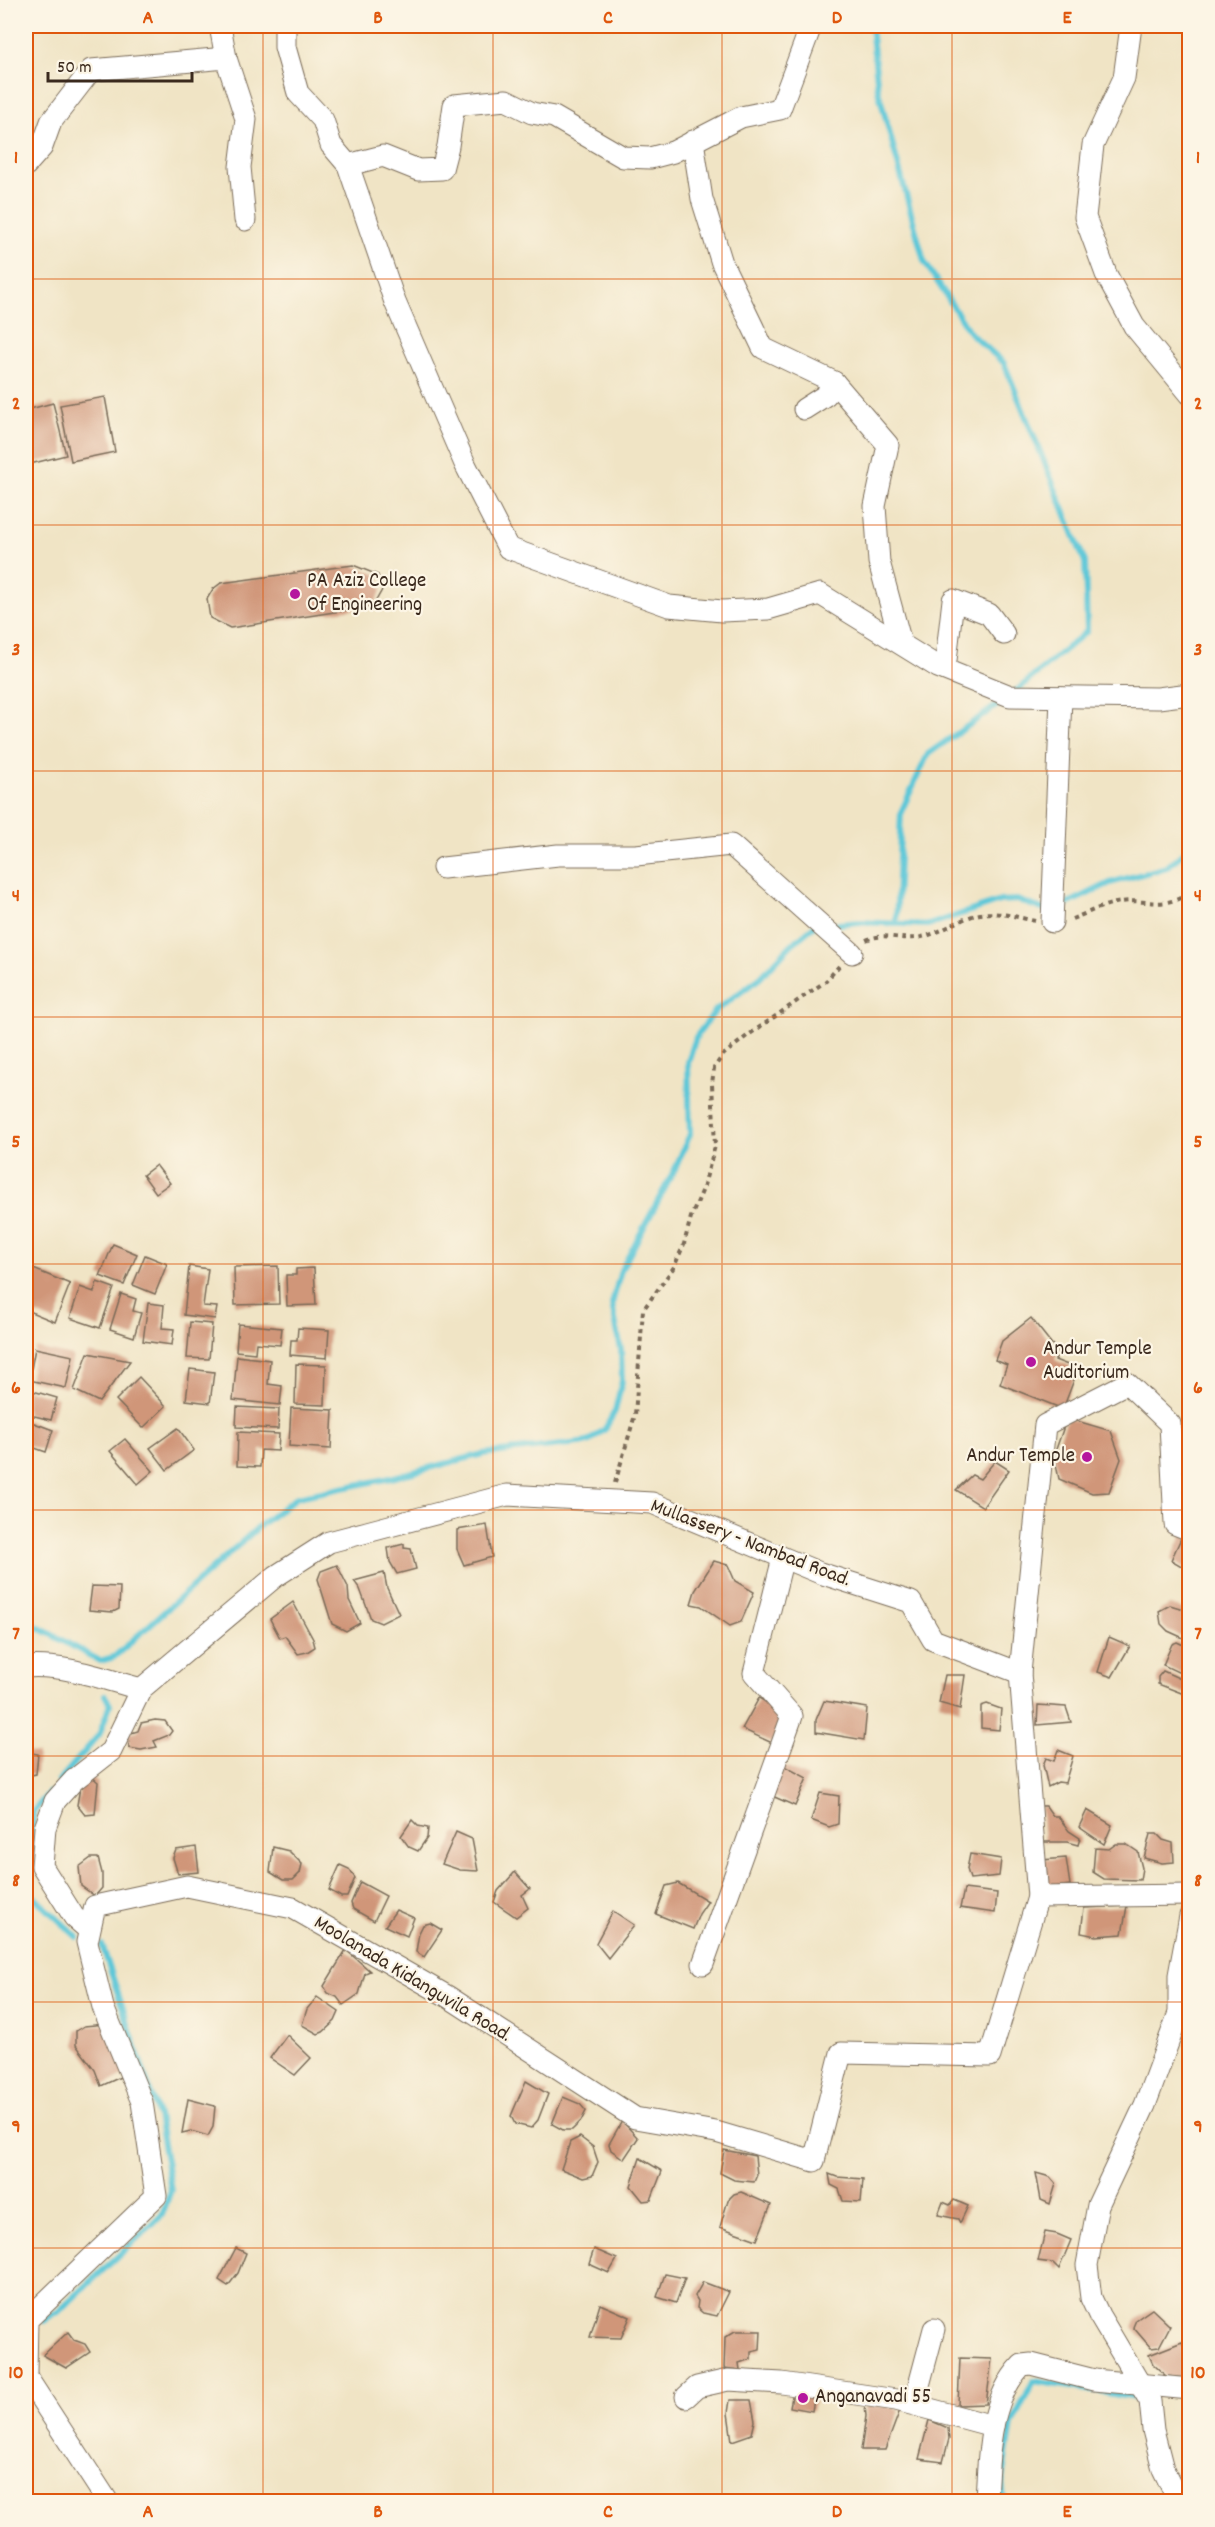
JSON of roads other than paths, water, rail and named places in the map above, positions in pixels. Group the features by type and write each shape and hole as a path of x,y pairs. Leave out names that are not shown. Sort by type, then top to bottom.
{"street":[{"path":"220,26 226,58 246,119 240,166 246,220"},
{"path":"285,26 285,46 298,93 323,120 331,145 348,165 395,302 465,464 508,548 669,606 722,611 768,609 820,594 945,669 1010,696 1158,698 1190,694"},
{"path":"348,165 383,156 418,170 442,169 454,105 490,100 506,100 532,113 554,117 623,157 650,158 673,152 741,117 780,109 811,26"},
{"path":"1131,26 1124,78 1093,145 1085,217 1106,274 1134,326 1190,394"},
{"path":"26,165 42,147 51,122 91,70 226,58"},
{"path":"693,141 702,199 722,263 763,348 834,382 888,445 875,506 879,562 901,644"},
{"path":"804,409 826,395 834,382"},
{"path":"945,669 953,600 989,614 1005,634"},
{"path":"1053,922 1061,697"},
{"path":"443,868 558,855 636,855 730,845 852,953"},
{"path":"1190,1530 1175,1524 1170,1424 1127,1383 1045,1425 1020,1672 1038,1897 1190,1895"},
{"name":"Mullassery - Nambad Road.","path":"141,1689 276,1576 329,1542 507,1495 652,1503 820,1573 911,1602 933,1640 1020,1672"},
{"path":"703,1964 792,1716 754,1673 783,1558"},
{"path":"26,1667 45,1666 76,1671 141,1689 111,1751 74,1779 55,1801 45,1828 42,1866 74,1917 89,1930"},
{"name":"Moolanada Kidanguvila Road.","path":"108,2502 26,2374 27,2320 156,2196 142,2102 103,2007 87,1942 95,1906 187,1886 293,1908 447,1996 635,2118 716,2132 814,2161 841,2053 990,2056 1038,1897"},
{"path":"1179,2502 1162,2469 1153,2430 1150,2400 1099,2315 1092,2298 1087,2265 1098,2205 1145,2105 1179,2013 1179,1976 1190,1916"},
{"path":"914,2404 934,2329"},
{"path":"986,2502 993,2426 1007,2383 1022,2365 1031,2364 1094,2380 1190,2389"},
{"path":"686,2397 697,2387 728,2380 782,2384 914,2404 993,2426"}],"waterway":[{"path":"871,26 878,90 924,261 970,333 1004,363 1085,562 1087,631 1016,691"},
{"path":"896,924 901,812 928,754 1006,699"},
{"path":"827,925 859,922 928,925 1000,901 1017,900 1045,910 1063,906 1110,883 1167,867 1190,847"},
{"path":"26,1624 32,1624 100,1661 114,1657 264,1522 297,1497 386,1479 483,1454 588,1442 605,1429 615,1411 622,1381 621,1350 612,1304 621,1270 675,1169 690,1134 688,1062 696,1037 716,1010 760,978 791,945 814,926"},
{"path":"59,1781 99,1735 110,1705 105,1695"},
{"path":"49,1793 33,1812 31,1894 77,1937"},
{"path":"44,2321 57,2313 162,2215 171,2190 158,2115 102,1945"},
{"path":"1004,2502 1002,2484 1012,2423 1034,2381 1144,2399"},
{"path":"1185,2406 1190,2405"}],"place":[{"name":"PA Aziz College Of Engineering","path":"295,594"},
{"name":"Andur Temple Auditorium","path":"1031,1362"},
{"name":"Andur Temple","path":"1087,1457"},
{"name":"Anganavadi 55","path":"803,2398"}]}
